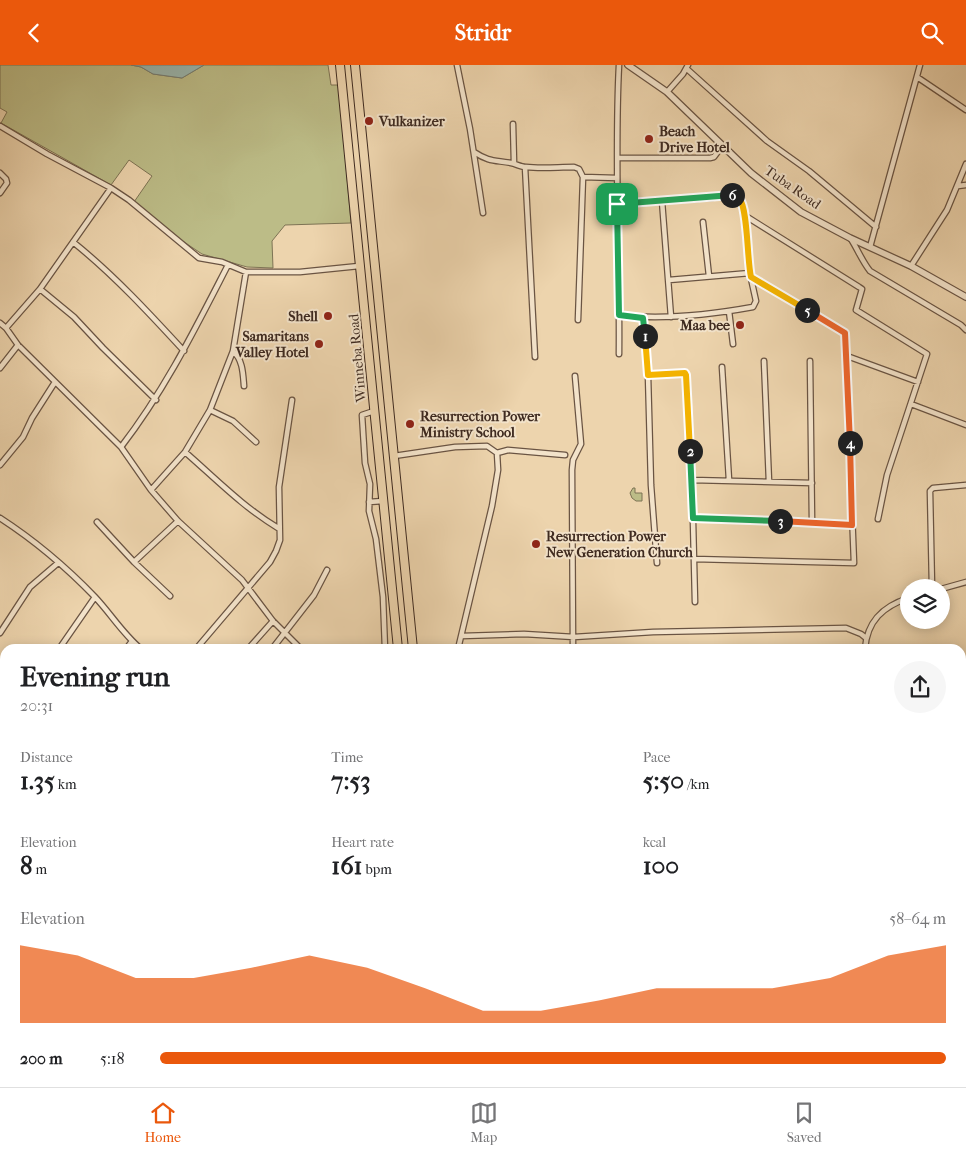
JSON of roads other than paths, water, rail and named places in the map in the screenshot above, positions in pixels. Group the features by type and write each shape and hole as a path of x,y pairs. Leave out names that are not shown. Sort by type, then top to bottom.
{"highway":[{"name":"Winneba Road","path":"340,65 398,644"},
{"name":"Winneba Road","path":"355,65 412,644"},
{"path":"356,223 370,221"}],"street":[{"path":"457,65 474,152 478,190 483,213"},
{"path":"619,354 617,107 620,65"},
{"name":"Tuba Road","path":"628,65 667,92 751,173 801,212 850,238 911,266 966,297"},
{"path":"870,247 920,65"},
{"path":"667,92 687,67 767,141 809,171 876,227"},
{"path":"916,77 966,110"},
{"path":"513,124 514,163"},
{"path":"0,126 47,154 110,187 129,200 200,258 222,262 246,273 300,272 359,266"},
{"path":"618,158 710,158 714,157 722,146"},
{"path":"474,152 485,159 514,163 525,167 574,167 579,169 583,177 578,320"},
{"path":"911,266 947,210 966,163"},
{"path":"525,167 535,357"},
{"path":"0,173 7,183 0,193"},
{"path":"583,177 617,178"},
{"path":"958,186 966,185"},
{"path":"6,328 40,289 110,187"},
{"path":"617,204 735,195 741,199 750,275 756,301 755,306 729,311 671,317 643,318 619,315"},
{"path":"662,201 671,317"},
{"path":"744,215 862,289 856,310 927,354 887,475 878,519"},
{"path":"704,221 709,276"},
{"path":"850,238 870,271 961,325 966,330"},
{"path":"73,242 94,259 133,297 184,351"},
{"path":"121,447 156,400 184,351 228,265"},
{"path":"151,490 185,452 210,410 233,351 246,273"},
{"path":"669,280 709,276 750,275 845,333 854,563 694,559"},
{"path":"40,289 74,317 156,400"},
{"path":"729,311 733,344"},
{"path":"643,318 648,375 651,485 657,563"},
{"path":"0,323 18,345 55,383 121,447 151,490 178,521 248,587 273,621 296,644"},
{"path":"0,368 18,345"},
{"path":"233,351 241,363 244,386"},
{"path":"847,356 918,382"},
{"path":"764,361 769,482"},
{"path":"810,361 812,522"},
{"path":"722,367 729,480"},
{"path":"648,375 680,373 685,373 686,375 692,480 695,602"},
{"path":"573,644 572,470 581,444 574,375"},
{"path":"0,465 24,437 32,418 55,383"},
{"path":"200,644 270,562 276,551 280,540 278,528 279,487 292,400"},
{"path":"911,404 966,425"},
{"path":"210,410 226,416 256,442"},
{"path":"374,411 362,415 365,463 370,484 368,511 376,539 383,597 385,644"},
{"path":"393,457 455,447 487,446 497,453"},
{"path":"497,453 508,450 565,455"},
{"path":"185,452 240,501 278,528"},
{"path":"460,644 492,506 498,470 497,453"},
{"path":"692,480 812,483"},
{"path":"932,579 930,491 966,485"},
{"path":"369,502 383,501"},
{"path":"693,518 852,525"},
{"path":"1,521 58,563 95,597 136,644"},
{"path":"134,562 178,521"},
{"path":"97,522 170,597"},
{"path":"0,633 30,587 37,579 58,563"},
{"path":"276,644 314,595 327,570"},
{"path":"950,586 966,582"},
{"path":"383,597 393,595"},
{"path":"62,644 95,597"},
{"path":"866,644 866,638 880,613 889,605 900,602"},
{"path":"252,644 273,621"},
{"path":"462,636 524,634 574,637 653,632 846,628 866,638"}],"water":[{"path":"131,65 204,65 182,78 153,74 141,67"}],"place":[{"name":"Vulkanizer","path":"369,121"},
{"name":"Beach Drive Hotel","path":"649,139"},
{"name":"Shell","path":"328,316"},
{"name":"Maa bee","path":"740,325"},
{"name":"Samaritans Valley Hotel","path":"319,344"},
{"name":"Resurrection Power Ministry School","path":"410,424"},
{"name":"Resurrection Power New Generation Church","path":"536,544"}]}
